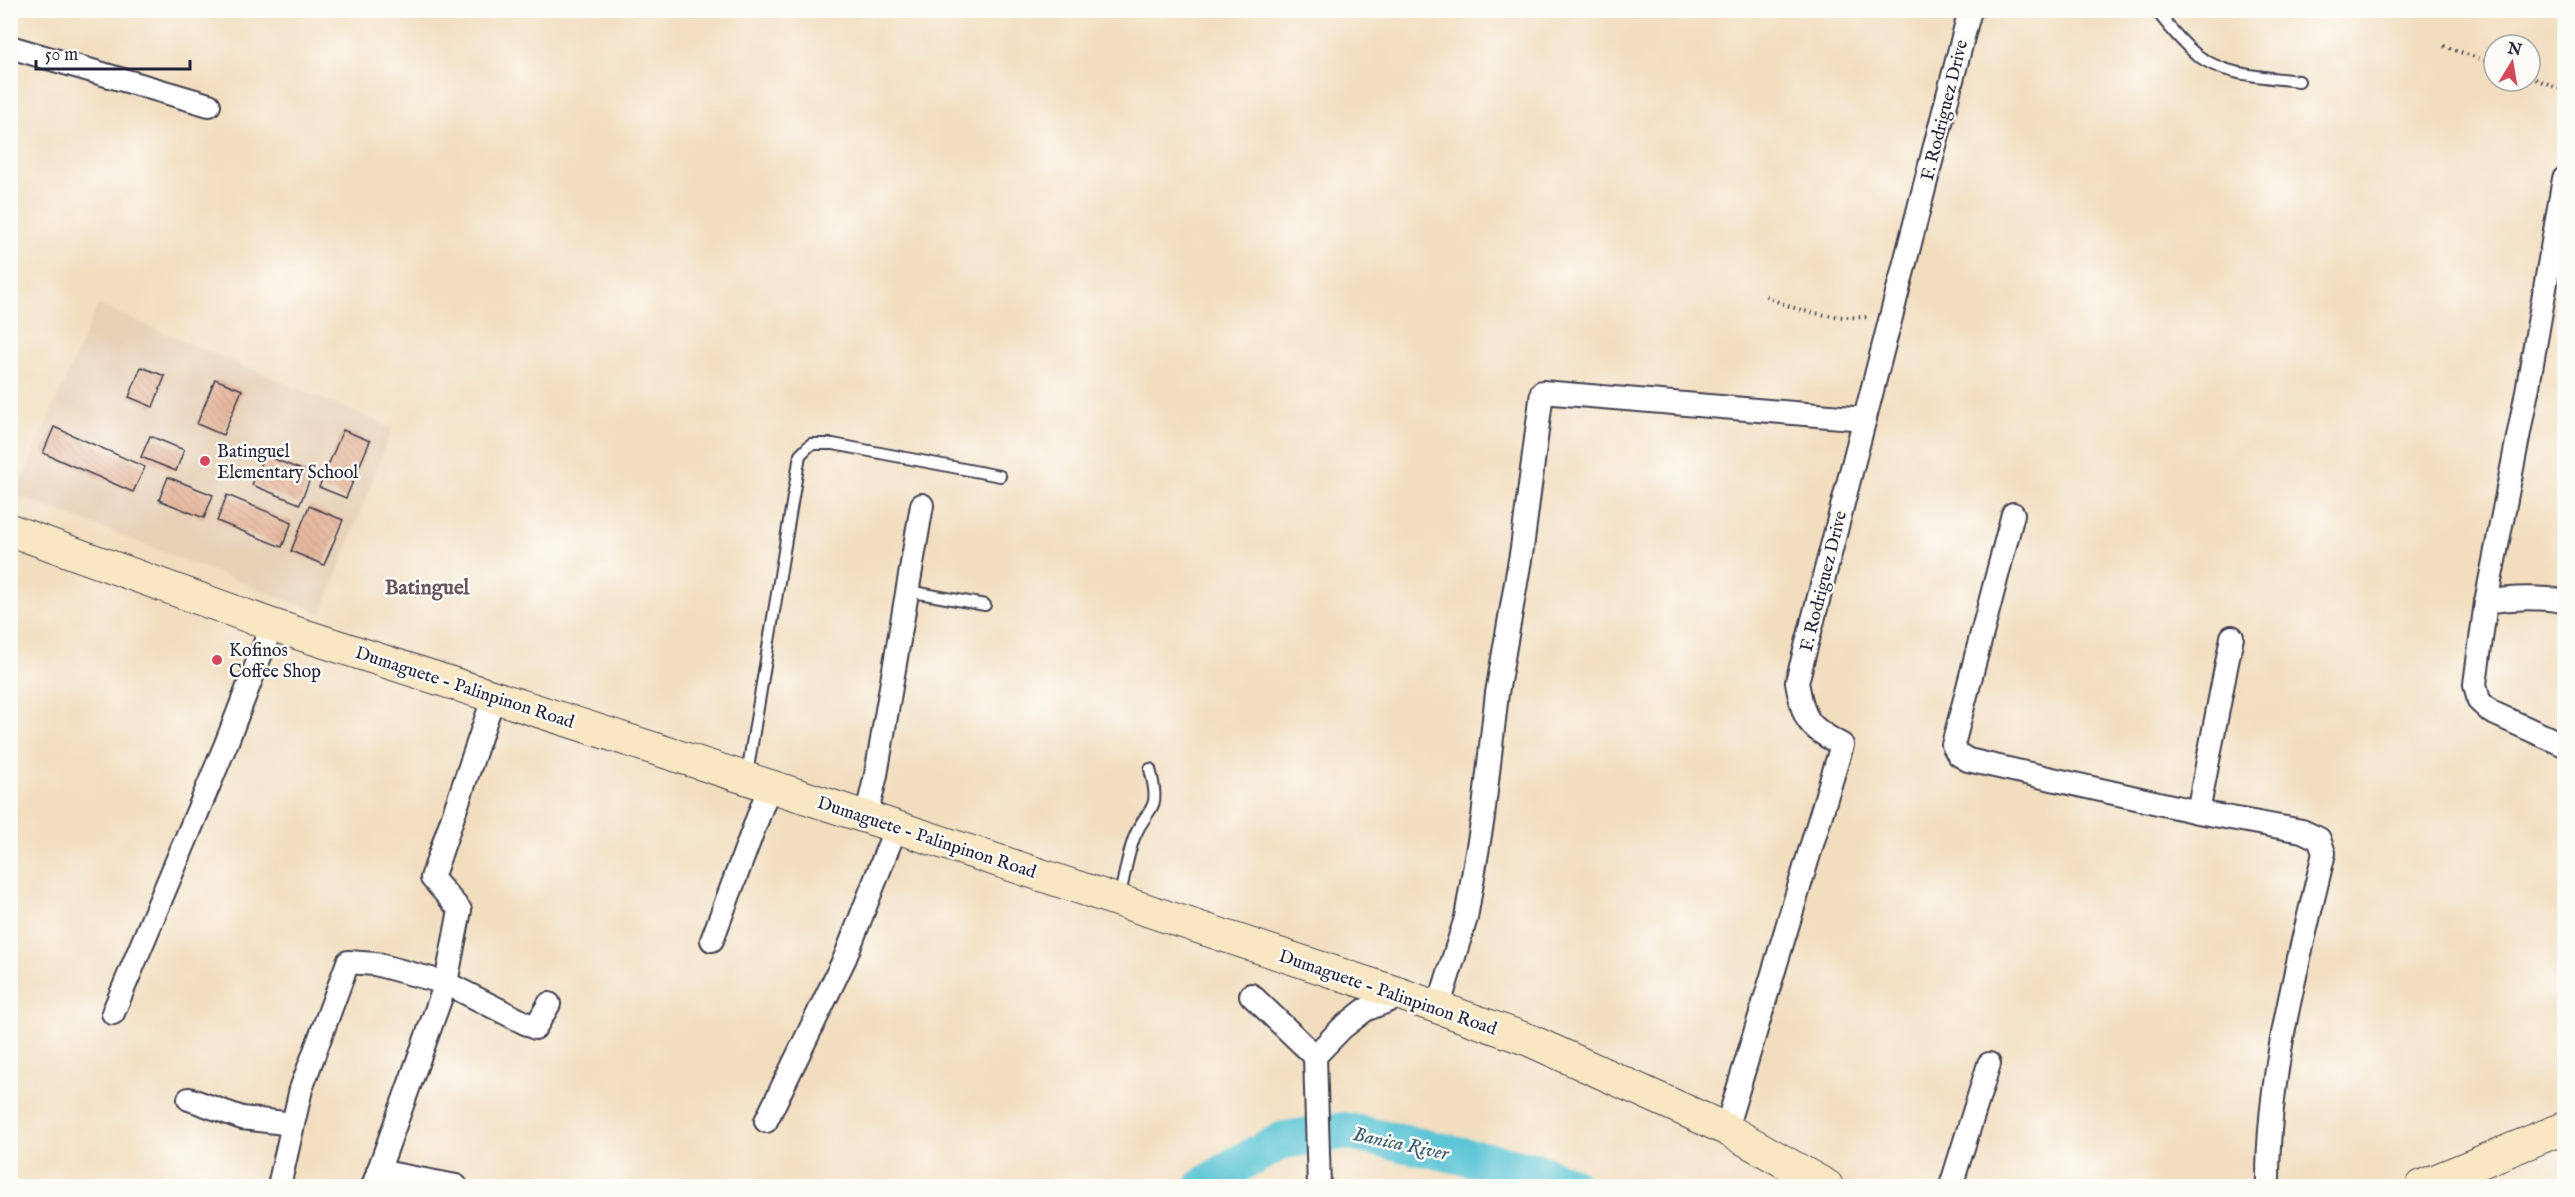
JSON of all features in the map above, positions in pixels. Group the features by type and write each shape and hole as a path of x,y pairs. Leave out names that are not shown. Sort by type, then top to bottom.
{"main road":[{"name":"Dumaguete - Palinpinon Road","path":"10,530 272,625 1118,900 1403,995 1529,1040 1726,1129 1827,1186"},
{"path":"2422,1186 2565,1128"}],"street":[{"name":"F. Rodriguez Drive","path":"1726,1129 1842,745 1822,734 1802,714 1797,682 1970,10"},
{"path":"10,46 209,105"},
{"path":"2565,179 2486,602 2475,684 2479,700 2491,712 2565,745"},
{"path":"1438,1008 1466,918 1481,828 1497,693 1522,548 1542,392 1864,418"},
{"path":"866,817 876,776 921,505"},
{"path":"2013,514 1953,745 1958,754 1968,760 2199,812 2302,831 2319,839 2324,853 2283,1023 2267,1145 2268,1186"},
{"path":"2486,602 2513,597 2565,601"},
{"path":"113,1013 226,744 272,625"},
{"path":"2199,812 2232,637"},
{"path":"456,1186 376,1179 446,983 460,910 432,878 494,696"},
{"path":"712,939 758,782"},
{"path":"766,1122 845,958 896,827"},
{"path":"279,1186 301,1089 348,962 375,964 446,983 535,1028 549,1004"},
{"path":"1251,995 1316,1056"},
{"path":"1319,1186 1316,1056 1342,1028 1365,1010 1403,995"},
{"path":"1951,1186 1989,1064"},
{"path":"189,1099 242,1118 293,1124"}],"lane":[{"path":"2156,10 2177,37 2199,57 2222,68 2250,75 2299,81"},
{"path":"758,782 800,455 811,444 832,444 999,476"},
{"path":"908,591 986,605"},
{"path":"1118,900 1134,838 1151,812 1157,794 1150,769"}],"path":[{"path":"2445,46 2482,60"},
{"path":"2542,81 2565,90"},
{"path":"1766,296 1783,306 1819,313 1859,318 1891,316"}],"shaded area":[{"name":"Batinguel Elementary School","path":"98,305 392,428 322,614 15,494"}],"building":[{"path":"141,367 165,376 153,407 129,397"},
{"path":"215,379 242,390 223,435 197,424"},
{"path":"54,427 145,467 133,492 43,453"},
{"path":"343,430 370,441 346,498 319,487"},
{"path":"150,436 184,450 176,471 141,457"},
{"path":"264,455 312,474 300,504 252,485"},
{"path":"168,477 213,495 204,518 159,500"},
{"path":"227,495 292,522 282,547 217,521"},
{"path":"309,506 343,520 324,565 291,551"}],"waterway":[{"name":"Banica River","path":"1204,1186 1240,1163 1284,1140 1344,1131 1535,1171 1571,1186"}],"place":[{"name":"Batinguel Elementary School","path":"205,461"},
{"name":"Kofinos Coffee Shop","path":"217,660"}],"district":[{"name":"Batinguel","path":"427,587"}]}
